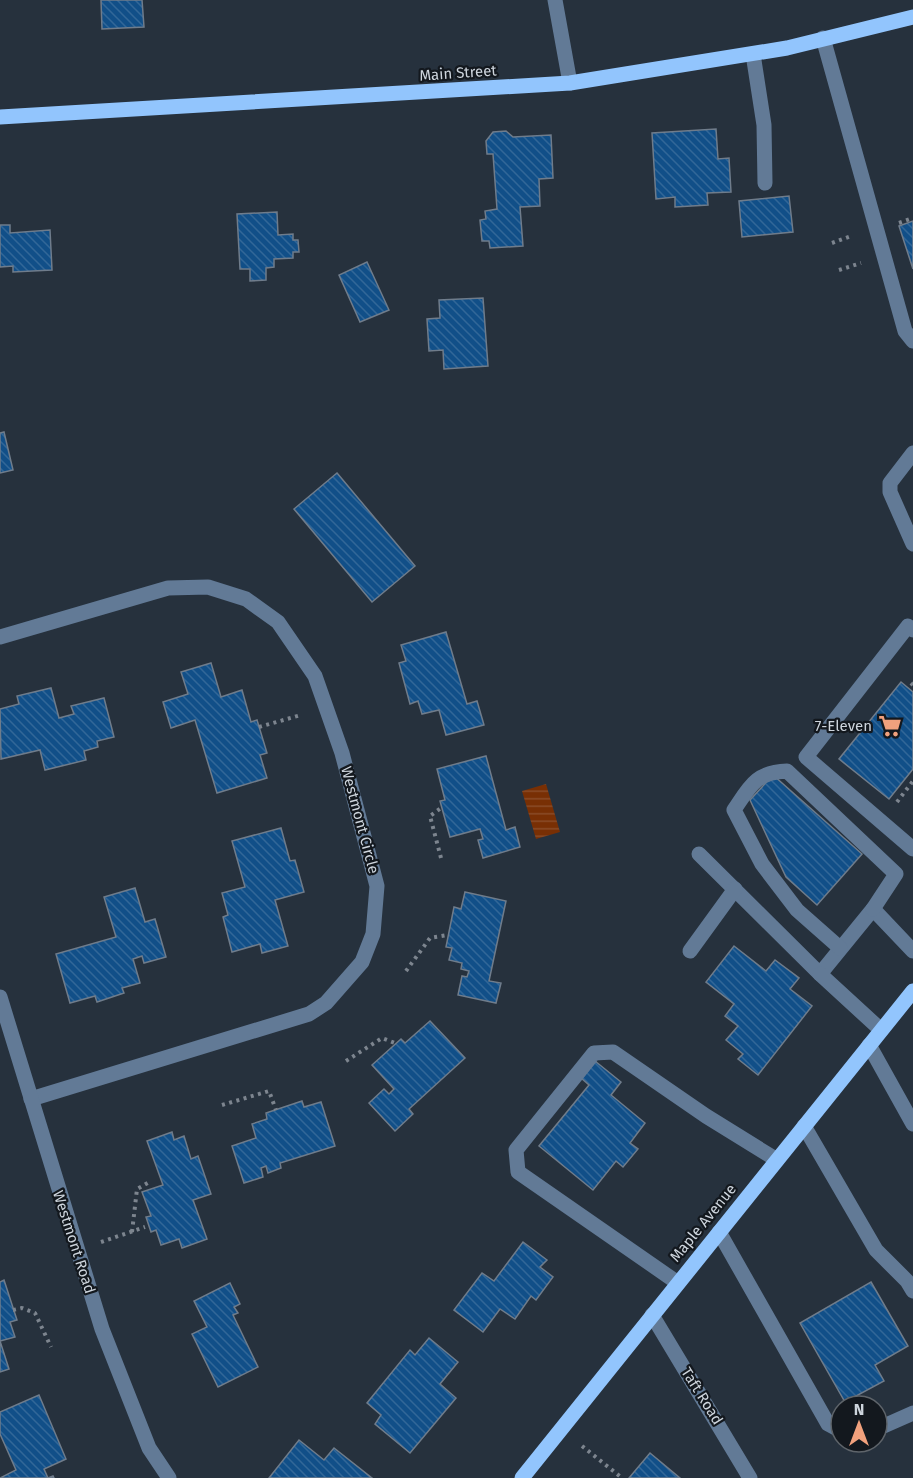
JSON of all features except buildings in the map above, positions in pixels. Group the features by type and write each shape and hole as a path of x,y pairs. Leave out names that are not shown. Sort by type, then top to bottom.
{"main road":[{"name":"Main Street","path":"0,117 570,83 753,54 913,17"},
{"name":"Maple Avenue","path":"522,1478 913,992"}],"street":[{"path":"555,0 570,83"},
{"path":"823,38 905,331 913,340"},
{"path":"753,54 764,125 765,183"},
{"path":"913,453 890,483 890,492 913,544"},
{"name":"Westmont Circle","path":"0,638 168,588 208,587 246,599 278,622 315,676 342,753 377,886 373,934 362,962 326,1003 309,1014 31,1099"},
{"path":"913,630 908,626 806,757 913,849"},
{"path":"820,974 873,909 896,874 787,771 769,772 751,784 734,810 758,855 796,910 840,948"},
{"path":"699,854 820,974 881,1030"},
{"path":"690,951 735,889"},
{"path":"873,909 913,951"},
{"name":"Westmont Road","path":"0,997 102,1329 149,1448 169,1478"},
{"path":"869,1045 913,1124"},
{"path":"678,1283 518,1172 516,1150 523,1141 594,1053 613,1052 706,1116 777,1160"},
{"path":"804,1126 876,1250 907,1281 913,1292"},
{"path":"718,1232 829,1425"},
{"name":"Taft Road","path":"652,1315 750,1478"},
{"path":"889,1424 913,1413"}],"path":[{"path":"896,224 913,218"},
{"path":"832,243 860,233"},
{"path":"259,727 326,708"},
{"path":"896,802 913,782"},
{"path":"441,808 430,816 441,858"},
{"path":"406,971 430,938 448,935"},
{"path":"346,1061 382,1038 395,1043"},
{"path":"222,1105 269,1091 276,1110"},
{"path":"132,1232 137,1189 151,1181"},
{"path":"100,1242 145,1227"},
{"path":"13,1310 22,1308 35,1313 51,1347"},
{"path":"582,1446 616,1476 622,1478"}],"shaded area":[{"path":"546,784 560,832 536,839 522,791"}],"place":[{"name":"7-Eleven","path":"890,726"}]}
